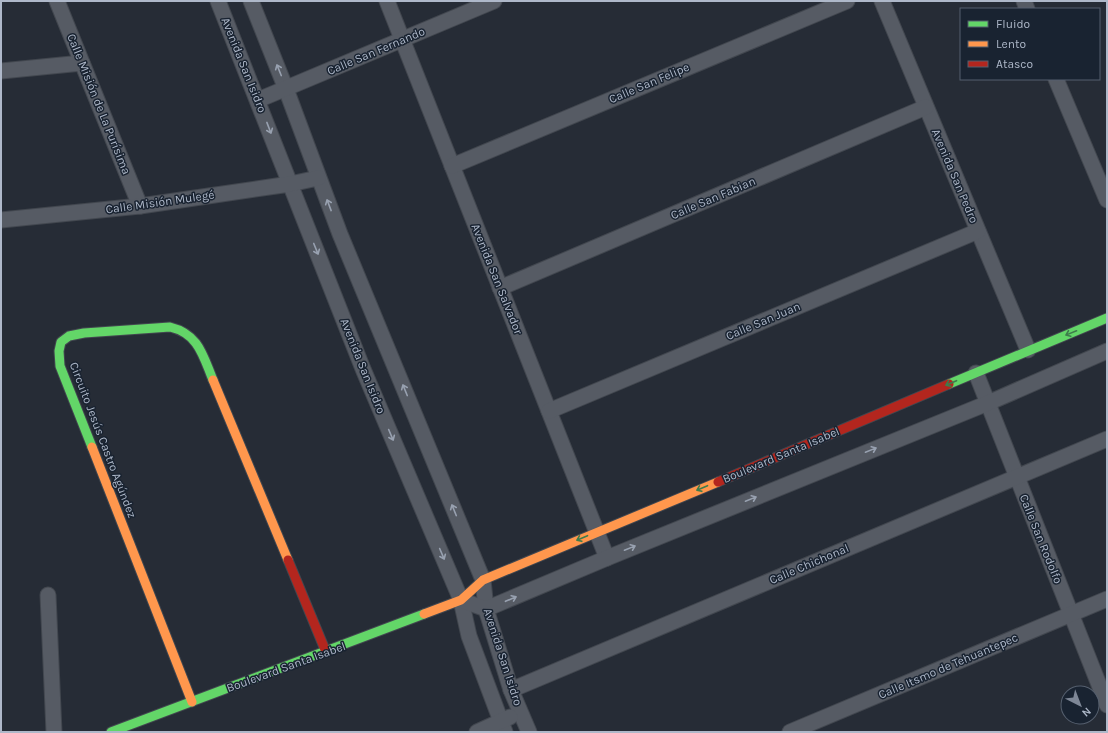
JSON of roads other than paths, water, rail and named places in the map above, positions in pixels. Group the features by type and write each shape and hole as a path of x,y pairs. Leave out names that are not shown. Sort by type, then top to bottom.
{"street":[{"name":"Calle Misión de La Purísima","path":"57,1 140,206"},
{"name":"Avenida San Isidro","path":"218,1 363,369 461,600 469,636 503,726"},
{"name":"Avenida San Isidro","path":"251,1 343,241 483,580 486,609 511,690 521,714 525,731"},
{"name":"Avenida San Salvador","path":"387,1 607,558"},
{"name":"Calle San Fernando","path":"258,100 494,1"},
{"name":"Calle San Felipe","path":"452,166 847,1"},
{"name":"Avenida San Pedro","path":"882,1 1028,350"},
{"path":"1,72 82,63"},
{"path":"1056,80 1107,200"},
{"name":"Calle San Fabian","path":"500,288 926,107"},
{"name":"Calle Misión Mulegé","path":"1,220 140,206 290,184 318,178"},
{"name":"Calle San Juan","path":"549,411 978,231"},
{"name":"Boulevard Santa Isabel","path":"111,732 461,600 483,580 1107,318"},
{"name":"Circuito Jesús Castro Agúndez","path":"192,702 60,366 58,352 59,345 64,338 72,335 170,327 182,330 189,334 194,340 199,347 326,652"},
{"path":"461,600 486,609 607,558 988,403 1107,351"},
{"name":"Calle San Rodolfo","path":"976,373 1107,705"},
{"name":"Calle Chichonal","path":"511,690 1107,439"},
{"path":"48,595 54,732"},
{"name":"Calle Itsmo de Tehuantepec","path":"790,732 1107,599"},
{"path":"477,732 503,726 521,714"}]}
